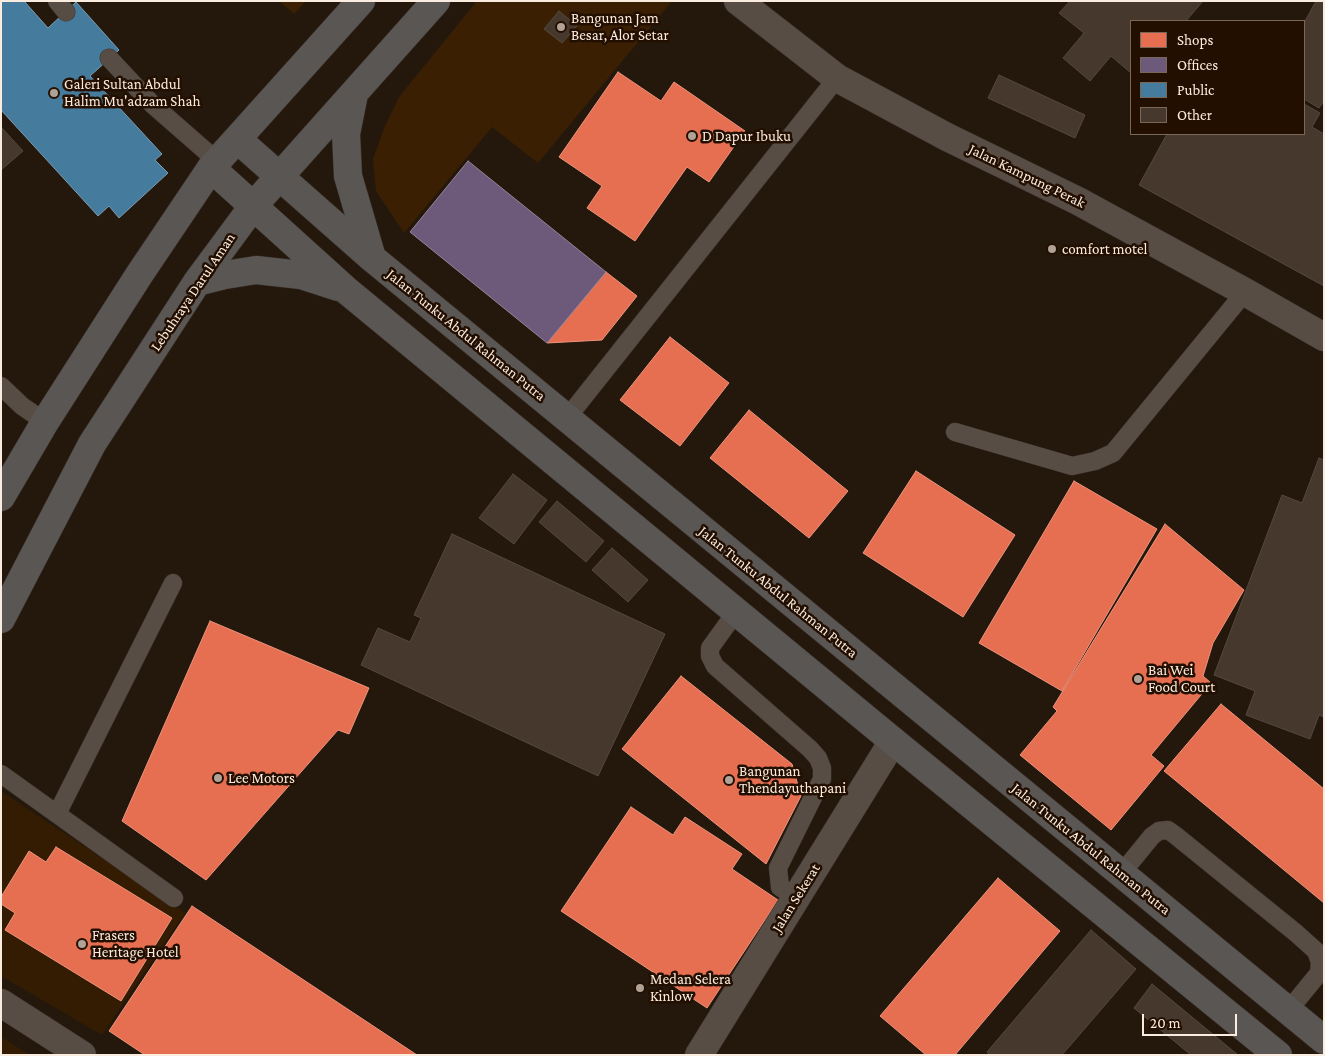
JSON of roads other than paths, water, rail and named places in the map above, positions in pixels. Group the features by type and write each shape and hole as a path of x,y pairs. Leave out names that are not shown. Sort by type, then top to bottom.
{"main road":[{"path":"1,497 139,275 214,164 361,1"},
{"name":"Lebuhraya Darul Aman","path":"1,619 92,444 197,282 254,205 436,1"},
{"path":"354,94 346,134 348,176 372,258"},
{"name":"Jalan Tunku Abdul Rahman Putra","path":"237,139 372,258 1324,1040"},
{"path":"214,164 254,205 346,290 893,741 1278,1055"},
{"path":"197,282 256,270 301,275 346,290"}],"street":[{"name":"Jalan Kampung Perak","path":"738,1 838,78 947,137 1078,201 1324,337"},
{"name":"Jalan Sekerat","path":"699,1055 893,741"},
{"path":"1,1003 82,1055"}],"lane":[{"path":"110,58 153,106 214,164"},
{"path":"567,418 838,78"},
{"path":"955,432 1072,466 1095,461 1113,453 1245,292"},
{"path":"1,386 10,396 46,422"},
{"path":"57,814 173,583"},
{"path":"736,612 710,648 710,656 715,666 810,749 822,768 822,779 778,868 780,887 796,898"},
{"path":"1,774 174,898"},
{"path":"1121,874 1152,836 1159,831 1168,830 1288,927 1316,951 1320,962 1319,973 1288,1011"}],"place":[{"name":"Bangunan Jam Besar, Alor Setar","path":"561,27"},
{"name":"Galeri Sultan Abdul Halim Mu'adzam Shah","path":"54,93"},
{"name":"D Dapur Ibuku","path":"692,136"},
{"name":"comfort motel","path":"1052,249"},
{"name":"Bai Wei Food Court","path":"1138,679"},
{"name":"Lee Motors","path":"218,778"},
{"name":"Bangunan Thendayuthapani","path":"729,780"},
{"name":"Frasers Heritage Hotel","path":"82,944"},
{"name":"Medan Selera Kinlow","path":"640,988"}]}
